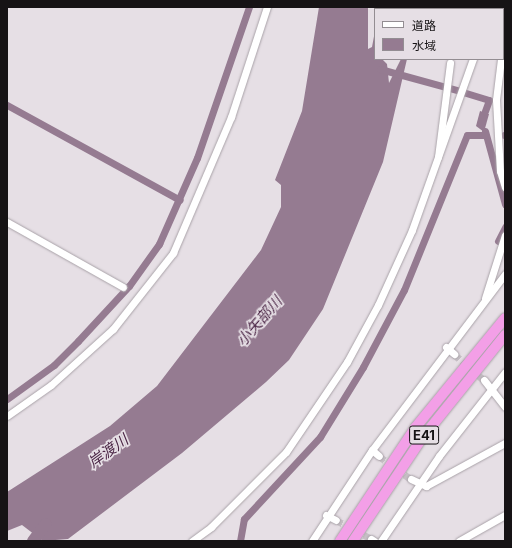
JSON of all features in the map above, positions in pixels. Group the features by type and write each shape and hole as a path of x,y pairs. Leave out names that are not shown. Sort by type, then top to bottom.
{"highway":[{"path":"444,390 505,312"},
{"name":"E41","path":"340,541 385,471 444,390 505,318"},
{"name":"E41","path":"354,541 423,437 505,335"}],"street":[{"path":"7,416 51,385 113,329 173,253 231,117 267,7"},
{"path":"192,541 211,527 286,452 323,401 378,305 439,159 473,60"},
{"path":"501,60 496,100 500,171 505,187"},
{"path":"439,159 444,96 450,63"},
{"path":"7,222 123,287"},
{"path":"485,298 505,235"},
{"path":"312,541 326,515 446,347 505,274"},
{"path":"446,347 454,354"},
{"path":"381,541 419,485 492,386 505,372"},
{"path":"484,380 492,386 505,407"},
{"path":"411,479 419,485 426,486 505,443"},
{"path":"372,450 379,456"},
{"path":"326,515 336,520"},
{"path":"459,541 505,516"}],"water":[{"name":"小矢部川","path":"319,7 368,8 368,49 372,47 374,36 374,60 383,60 387,64 389,83 400,60 407,60 383,162 323,309 289,360 266,382 182,453 68,539 43,541 22,525 7,531 7,492 110,426 157,386 261,250 281,207 281,185 275,180 302,111"},
{"path":"480,111 489,114 484,132 476,126"}],"waterway":[{"path":"7,399 54,365 78,341 129,286 159,244 197,158 249,7"},
{"path":"380,69 457,90"},
{"path":"466,93 489,100 485,111"},
{"path":"7,105 180,200"},
{"path":"485,131 505,204"},
{"path":"240,541 244,519 320,437 363,367 404,290 467,135 485,135"},
{"path":"498,241 505,227"},
{"name":"岸渡川","path":"33,541 46,524"}],"tunnel":[{"path":"454,354 484,380"},
{"path":"379,456 411,479"},
{"path":"336,520 371,539"}]}
